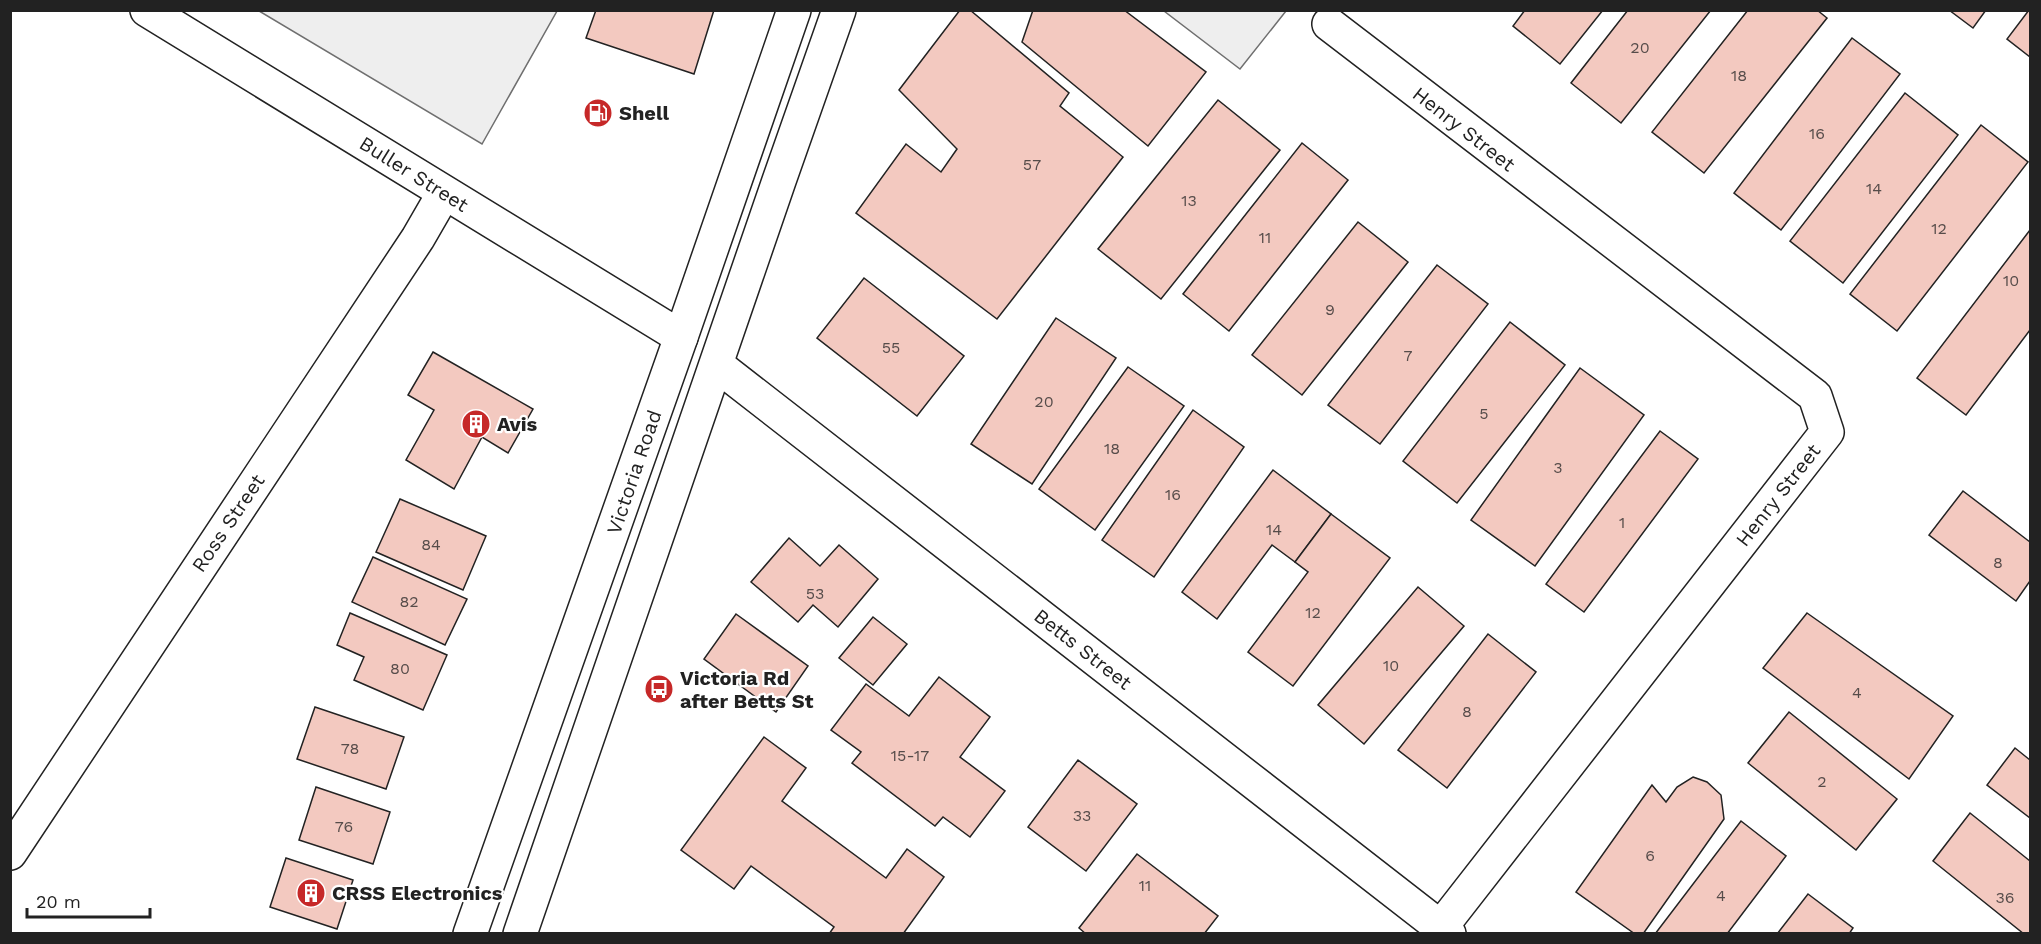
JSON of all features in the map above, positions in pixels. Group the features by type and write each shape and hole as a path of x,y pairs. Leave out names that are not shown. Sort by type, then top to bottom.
{"street":[{"name":"Buller Street","path":"147,10 681,338"},
{"name":"Victoria Road","path":"470,933 681,338 794,10"},
{"path":"520,933 838,10"},
{"name":"Henry Street","path":"1329,24 1815,396 1827,432 1444,930"},
{"name":"Ross Street","path":"10,853 411,248 444,193"},
{"name":"Betts Street","path":"717,365 1444,930"}],"shaded area":[{"path":"259,11 557,11 482,144"},
{"path":"1164,11 1286,11 1240,69"}],"building":[{"path":"596,10 714,10 694,74 586,38"},
{"path":"960,10 970,10 1069,93 1060,106 1123,157 997,319 856,213 906,144 941,172 957,149 899,90"},
{"path":"1033,10 1124,10 1206,72 1148,146 1022,42"},
{"path":"1525,10 1603,10 1560,64 1513,26"},
{"path":"1628,10 1711,10 1621,123 1571,83"},
{"path":"1748,10 1817,10 1827,18 1704,173 1652,132"},
{"path":"1949,10 1986,10 1973,28"},
{"path":"2030,10 2030,57 2007,39"},
{"path":"1852,38 1900,74 1781,230 1734,193"},
{"path":"1905,93 1958,135 1843,283 1790,241"},
{"path":"1218,100 1280,150 1161,299 1098,249"},
{"path":"1981,125 2028,162 1897,331 1850,294"},
{"path":"1302,143 1348,180 1229,331 1183,294"},
{"path":"1358,222 1408,262 1302,395 1252,355"},
{"path":"2030,230 2030,330 1966,415 1917,378"},
{"path":"1437,265 1488,304 1380,444 1328,405"},
{"path":"864,278 964,356 917,416 817,338"},
{"path":"1056,318 1116,358 1032,484 971,444"},
{"path":"1510,322 1565,365 1457,503 1403,461"},
{"name":"Avis","path":"433,352 533,409 508,453 482,437 454,489 406,460 434,410 408,395"},
{"path":"1128,367 1184,406 1095,530 1039,489"},
{"path":"1580,368 1644,415 1535,566 1471,520"},
{"path":"1193,410 1244,447 1154,577 1102,540"},
{"path":"1660,431 1698,459 1584,612 1546,584"},
{"path":"1273,470 1331,514 1295,562 1272,545 1217,619 1182,592"},
{"path":"1963,491 2030,542 2030,581 2016,601 1929,535"},
{"path":"400,499 486,536 463,590 376,552"},
{"path":"1331,514 1390,558 1293,686 1248,652 1308,572 1295,562"},
{"path":"789,538 820,566 839,545 878,579 838,627 813,605 798,622 751,582"},
{"path":"373,557 467,599 445,645 352,602"},
{"path":"1418,587 1464,626 1364,744 1318,705"},
{"path":"350,613 447,655 423,710 354,680 364,657 337,645"},
{"path":"1807,613 1953,716 1909,779 1763,668"},
{"path":"736,614 808,666 776,712 704,659"},
{"path":"873,617 907,644 873,685 839,658"},
{"path":"1488,634 1536,672 1447,788 1398,750"},
{"path":"939,677 990,717 960,757 1005,791 970,837 943,817 935,826 852,763 861,752 831,730 866,684 909,716"},
{"path":"315,707 404,737 386,789 297,759"},
{"path":"1789,712 1897,799 1856,850 1748,763"},
{"path":"764,737 806,768 782,801 886,878 907,849 944,877 903,934 829,934 834,927 751,866 734,889 681,850"},
{"path":"2015,748 2030,760 2030,818 1987,785"},
{"path":"1078,760 1137,804 1086,871 1028,827"},
{"path":"1693,777 1707,782 1721,795 1724,819 1643,934 1635,934 1576,892 1652,785 1666,802 1677,787"},
{"path":"316,787 390,812 373,864 299,840"},
{"path":"1970,813 2030,861 2030,934 2024,934 1933,861"},
{"path":"1741,821 1786,856 1727,934 1655,934"},
{"path":"1137,854 1218,916 1204,934 1086,934 1079,928"},
{"name":"CRSS Electronics","path":"286,858 353,880 337,929 270,907"},
{"path":"1808,894 1853,928 1849,934 1777,934"}],"place":[{"name":"Shell","path":"598,113"},
{"name":"Avis","path":"476,424"},
{"name":"Victoria Rd after Betts St","path":"659,689"},
{"name":"CRSS Electronics","path":"311,893"}]}
